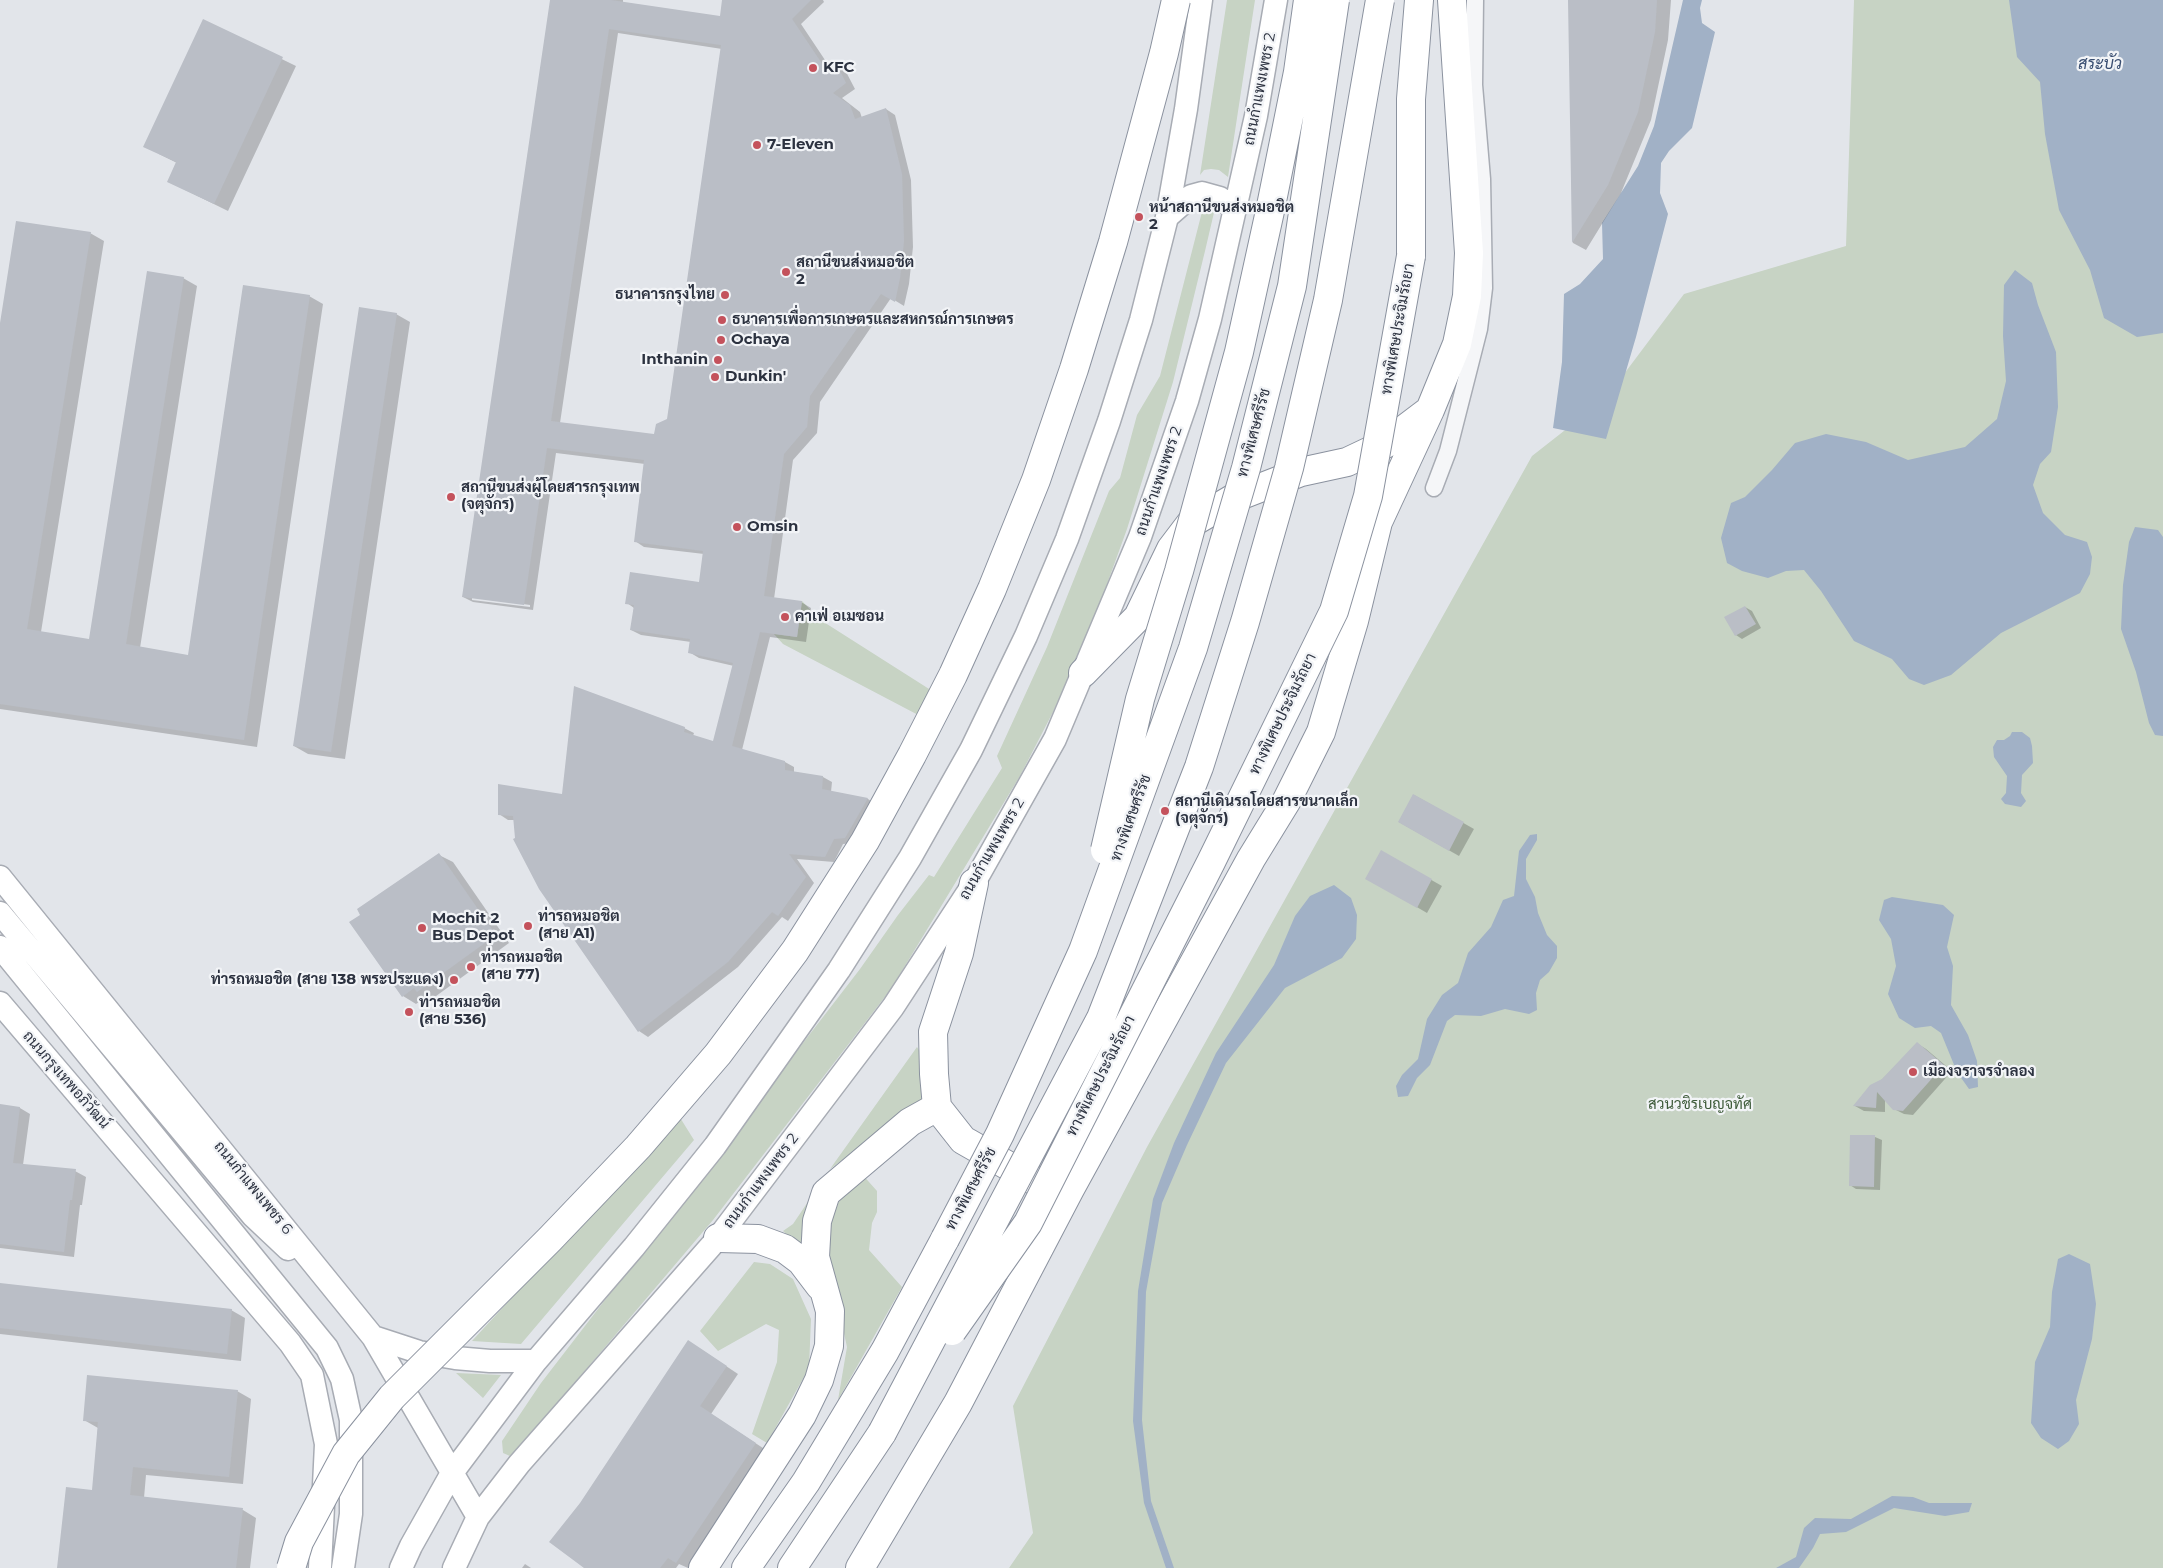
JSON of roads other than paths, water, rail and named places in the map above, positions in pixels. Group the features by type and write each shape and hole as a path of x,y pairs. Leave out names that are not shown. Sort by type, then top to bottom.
{"highway":[{"path":"291,1568 299,1542 346,1454 392,1397 550,1239 638,1147 718,1054 796,952 865,841 953,675 992,589 1036,480 1074,370 1113,242 1164,53 1176,0"},
{"path":"1083,951 1119,782 1140,699 1179,572 1239,352 1294,90 1308,0"},
{"name":"ทางพิเศษศรีรัช","path":"746,1568 806,1482 885,1351 1000,1134 1083,951 1193,648 1246,468 1292,286 1335,0"},
{"path":"792,1568 882,1433 1101,1018 1199,767 1245,622 1289,468 1328,300 1380,0"},
{"name":"ทางพิเศษประจิมรัถยา","path":"882,1433 1028,1223 1211,862 1334,611 1368,496 1411,256 1411,99 1419,0"},
{"path":"860,1568 958,1403 1070,1189 1251,859 1286,802 1321,732 1354,621 1378,522 1430,410 1457,344 1467,296 1468,253 1452,0"},
{"path":"1083,673 1138,617 1171,549 1190,524 1234,498 1259,488 1301,472 1348,462 1385,444 1430,410"},
{"path":"974,883 959,953 933,1032 937,1107 963,1140 1042,1185 1070,1189"},
{"path":"702,1568 802,1415 819,1380 830,1346 830,1311 822,1290 815,1257 817,1221 826,1193 910,1122 937,1107"},
{"path":"718,1238 758,1239 785,1249 800,1261 822,1290"}],"main road":[{"path":"401,1568 452,1473 536,1361 634,1247 715,1146 839,970 948,794 982,728 1026,636 1067,538 1109,421 1132,347 1167,217 1186,109 1201,0"},
{"name":"ถนนกำแพงเพชร 2","path":"454,1568 478,1517 519,1464 718,1238 893,1007 974,883 1055,738 1140,537 1164,474 1210,319 1256,116 1276,0"},
{"path":"1167,217 1191,196 1202,193 1220,198 1235,210"},
{"name":"ถนนกำแพงเพชร 6","path":"0,877 374,1337 478,1517"},
{"path":"0,913 253,1216 293,1253 325,1276"},
{"path":"0,947 327,1348 342,1379 351,1420 351,1514 343,1568"},
{"name":"ถนนกรุงเทพอภิวัฒน์","path":"0,1003 290,1343 312,1376 326,1444 320,1568"},
{"path":"374,1337 419,1352 455,1358 490,1361 536,1361"}],"street":[{"path":"1434,488 1448,451 1479,329 1484,288 1482,179 1474,85 1475,0"}],"water":[{"path":"1683,0 1702,0 1700,8 1702,23 1715,32 1692,128 1669,151 1661,163 1660,193 1668,214 1636,337 1606,439 1553,428 1562,362 1564,294 1580,284 1603,259 1602,223 1638,166 1654,126"},
{"name":"สระบัว","path":"2009,0 2163,0 2163,333 2137,337 2104,318 2090,270 2059,210 2045,134 2040,82 2017,57"},
{"path":"2015,270 2032,283 2038,305 2056,352 2058,407 2051,452 2040,464 2033,485 2043,513 2065,535 2087,542 2092,557 2090,574 2080,593 2001,633 1951,675 1924,685 1909,679 1892,659 1854,641 1821,591 1804,570 1786,571 1768,578 1742,571 1727,563 1721,538 1731,503 1745,497 1795,443 1826,434 1866,442 1908,460 1965,447 1997,419 2006,381 2003,336 2004,285"},
{"path":"2135,527 2158,530 2163,537 2163,736 2155,735 2149,723 2136,672 2121,629 2123,585 2129,542"},
{"path":"2012,732 2022,732 2030,738 2032,746 2033,763 2022,775 2021,793 2026,801 2021,807 2005,804 2001,799 2006,793 2007,776 1994,757 1993,747 1997,740 2004,740"},
{"path":"1537,834 1537,840 1526,859 1526,879 1535,897 1538,913 1547,935 1557,946 1557,958 1549,972 1540,980 1536,993 1537,1010 1529,1014 1505,1009 1481,1016 1455,1015 1447,1021 1430,1065 1417,1078 1408,1096 1398,1097 1396,1086 1402,1075 1418,1059 1427,1019 1442,995 1458,983 1468,953 1491,927 1503,900 1514,896 1519,851 1530,835"},
{"path":"1334,885 1351,898 1357,915 1356,939 1342,958 1285,988 1226,1063 1162,1203 1146,1292 1142,1420 1151,1501 1174,1568 1166,1568 1144,1503 1133,1421 1138,1291 1153,1199 1174,1143 1216,1053 1274,965 1295,916 1310,896"},
{"path":"1892,897 1943,905 1954,915 1947,947 1953,966 1951,1005 1968,1035 1977,1061 1978,1087 1969,1089 1957,1072 1941,1033 1931,1026 1915,1028 1899,1018 1888,994 1896,966 1891,939 1879,920 1884,900"},
{"path":"2069,1254 2090,1264 2096,1304 2092,1339 2076,1400 2079,1424 2069,1441 2058,1449 2041,1438 2031,1423 2035,1362 2050,1327 2052,1292 2058,1259"},
{"path":"1892,1496 1913,1497 1929,1503 1972,1503 1969,1512 1945,1516 1894,1508 1846,1532 1820,1534 1799,1568 1776,1568 1796,1557 1804,1528 1815,1518 1851,1519"}],"place":[{"name":"KFC","path":"813,68"},
{"name":"7-Eleven","path":"757,145"},
{"name":"หน้าสถานีขนส่งหมอชิต 2","path":"1139,217"},
{"name":"สถานีขนส่งหมอชิต 2","path":"786,272"},
{"name":"ธนาคารกรุงไทย","path":"725,295"},
{"name":"ธนาคารเพื่อการเกษตรและสหกรณ์การเกษตร","path":"722,320"},
{"name":"Ochaya","path":"721,340"},
{"name":"Inthanin","path":"718,360"},
{"name":"Dunkin'","path":"715,377"},
{"name":"สถานีขนส่งผู้โดยสารกรุงเทพ (จตุจักร)","path":"451,497"},
{"name":"Omsin","path":"737,527"},
{"name":"คาเฟ่ อเมซอน","path":"785,617"},
{"name":"สถานีเดินรถโดยสารขนาดเล็ก (จตุจักร)","path":"1165,811"},
{"name":"ท่ารถหมอชิต (สาย A1)","path":"528,926"},
{"name":"Mochit 2 Bus Depot","path":"422,928"},
{"name":"ท่ารถหมอชิต (สาย 77)","path":"471,967"},
{"name":"ท่ารถหมอชิต (สาย 138 พระประแดง)","path":"454,980"},
{"name":"ท่ารถหมอชิต (สาย 536)","path":"409,1012"},
{"name":"เมืองจราจรจำลอง","path":"1913,1072"}],"park label":[{"name":"สวนวชิรเบญจทัศ","path":"1700,1105"}]}
